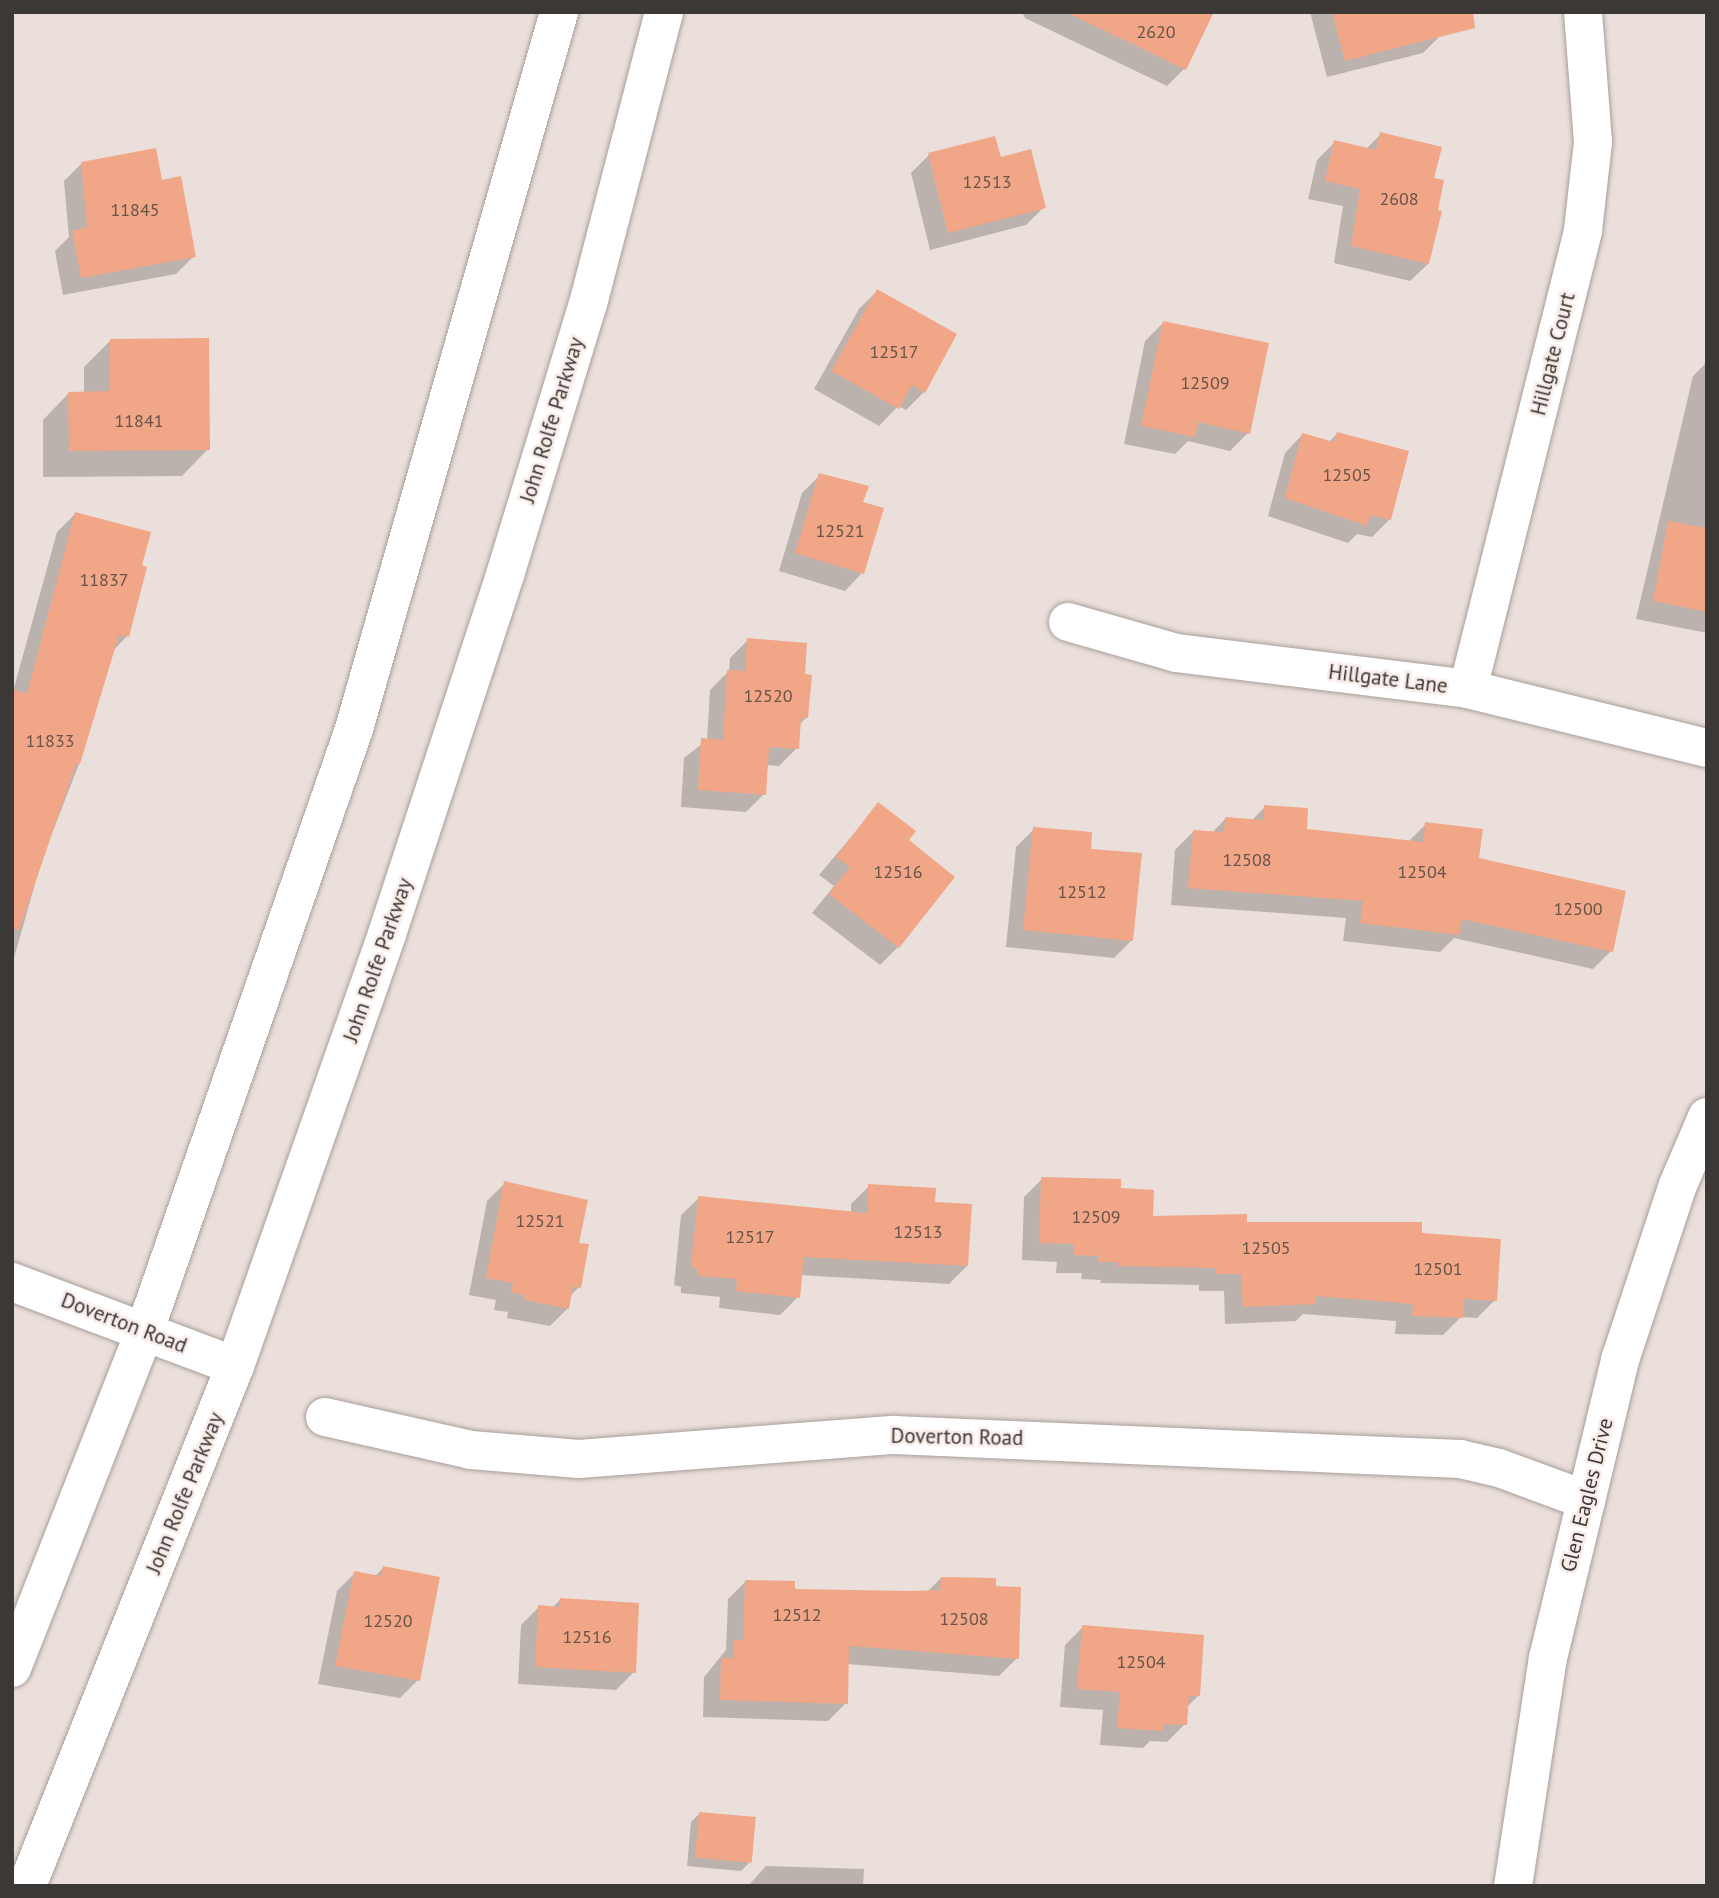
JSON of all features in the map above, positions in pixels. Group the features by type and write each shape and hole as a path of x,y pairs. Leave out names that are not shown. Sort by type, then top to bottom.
{"main road":[{"path":"12,1668 145,1330 354,729 559,12"},
{"name":"John Rolfe Parkway","path":"27,1886 235,1366 365,999 505,575 587,304 664,12"},
{"name":"Hillgate Court","path":"1468,689 1583,230 1593,142 1583,12"},
{"name":"Hillgate Lane","path":"1068,622 1176,653 1468,689 1707,748"},
{"name":"Glen Eagles Drive","path":"1513,1886 1548,1658 1620,1360 1678,1185 1707,1116"},
{"name":"Doverton Road","path":"12,1282 235,1366"},
{"name":"Doverton Road","path":"325,1417 471,1450 579,1458 894,1435 1461,1460 1499,1468 1586,1500"}],"building":[{"path":"1066,12 1214,12 1186,70"},
{"path":"1332,12 1473,12 1475,28 1345,61"},
{"path":"1380,132 1442,147 1434,178 1444,180 1438,210 1442,211 1429,264 1351,246 1360,189 1325,181 1334,140 1376,150"},
{"path":"995,136 1001,157 1031,149 1046,208 948,233 928,153"},
{"path":"156,148 162,180 181,176 196,257 81,278 72,231 87,227 81,162"},
{"path":"877,289 957,334 925,393 912,385 899,409 831,371"},
{"path":"1163,321 1269,343 1250,434 1198,422 1195,437 1141,426"},
{"path":"209,338 210,450 69,451 68,392 110,391 110,339"},
{"path":"1337,432 1409,451 1391,520 1370,515 1367,526 1285,498 1302,433 1334,442"},
{"path":"819,473 869,486 863,502 884,508 864,574 795,553"},
{"path":"75,512 151,532 142,565 147,567 129,637 119,635 80,764 76,764 19,930 12,929 12,689 27,694"},
{"path":"1668,521 1707,528 1707,612 1653,601"},
{"path":"747,638 807,643 805,674 812,675 808,718 801,718 799,749 769,747 766,795 698,790 701,738 723,740 727,670 745,671"},
{"path":"878,802 916,831 909,840 955,877 899,948 829,894 850,867 836,857"},
{"path":"1264,805 1308,808 1307,829 1423,842 1425,822 1483,829 1479,858 1626,891 1613,952 1461,919 1460,935 1360,923 1363,901 1188,888 1193,830 1224,832 1225,817 1263,820"},
{"path":"1033,827 1092,832 1091,849 1142,853 1133,941 1023,930"},
{"path":"1041,1177 1121,1179 1121,1188 1154,1190 1153,1216 1247,1214 1247,1222 1422,1222 1422,1233 1501,1239 1497,1301 1464,1299 1463,1318 1412,1316 1413,1304 1316,1296 1316,1304 1243,1307 1241,1274 1216,1274 1216,1268 1118,1266 1118,1262 1098,1262 1099,1256 1073,1255 1074,1244 1039,1243"},
{"path":"504,1181 588,1200 579,1243 589,1244 581,1288 573,1286 569,1309 524,1300 525,1295 511,1292 513,1283 486,1278"},
{"path":"868,1184 936,1188 935,1202 972,1204 968,1266 804,1257 800,1298 736,1291 737,1279 698,1276 698,1269 691,1267 698,1196 867,1213"},
{"path":"383,1566 440,1577 420,1681 335,1666 354,1571 381,1576"},
{"path":"941,1577 996,1578 996,1586 1021,1587 1019,1659 849,1646 848,1704 720,1700 721,1658 733,1658 734,1640 743,1640 745,1580 795,1581 795,1589 910,1591 940,1590"},
{"path":"560,1598 639,1603 636,1673 535,1667 538,1605 559,1607"},
{"path":"1082,1625 1204,1635 1200,1696 1189,1696 1187,1725 1163,1724 1163,1731 1117,1728 1120,1692 1077,1689"},
{"path":"699,1812 756,1817 752,1863 695,1858"}]}
